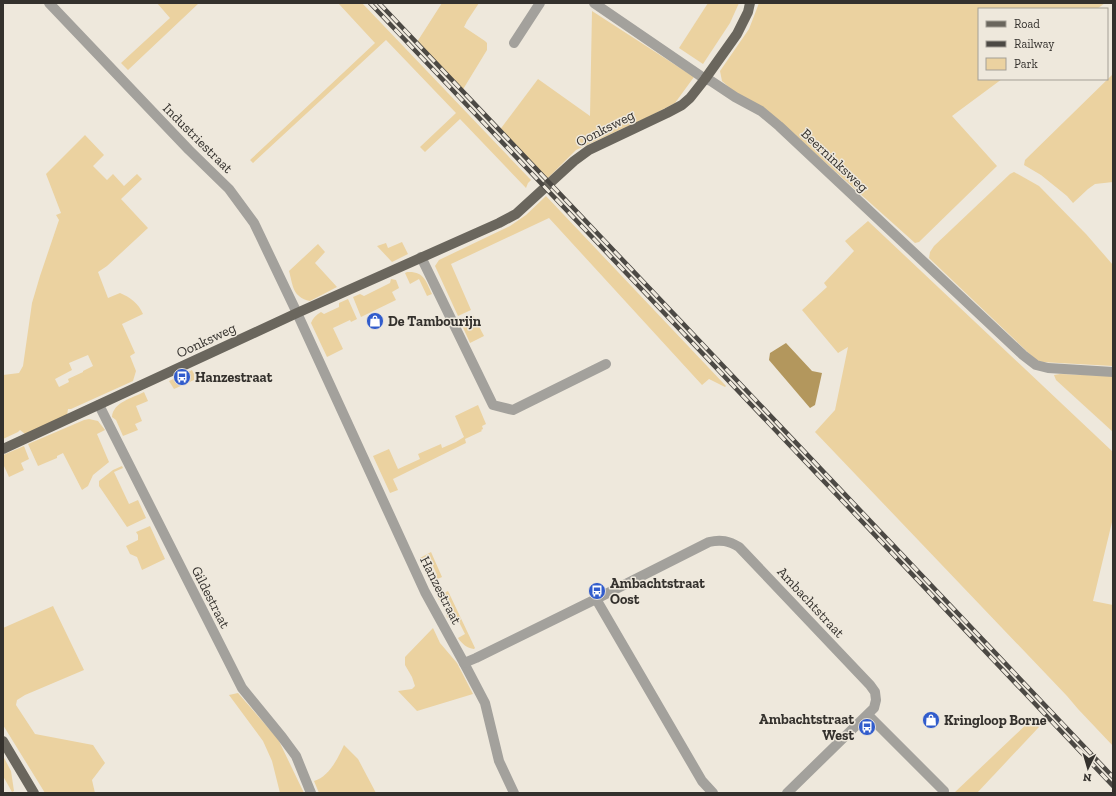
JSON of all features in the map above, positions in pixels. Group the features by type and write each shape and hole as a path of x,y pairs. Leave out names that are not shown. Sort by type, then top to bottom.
{"main road":[{"name":"Oonksweg","path":"3,449 297,313 516,214 574,161 589,150 682,105 695,92 737,34 748,12 750,3"},
{"path":"3,741 34,793"}],"street":[{"name":"Industriestraat","path":"49,3 189,150 229,189 254,223 297,313"},
{"path":"514,43 540,3"},
{"name":"Beerninksweg","path":"594,3 705,79 711,81 735,98 761,111 779,126 1023,355 1036,365 1053,368 1113,372"},
{"path":"421,257 493,405 513,410 606,364"},
{"name":"Hanzestraat","path":"297,313 425,592 485,703 499,761 514,793"},
{"name":"Gildestraat","path":"99,405 242,688 296,756 311,793"},
{"name":"Ambachtstraat","path":"464,663 709,542 724,540 732,543 739,547 870,685 876,700 874,708 868,715 787,793"},
{"path":"596,599 702,781 713,793"},
{"path":"868,715 944,791"}],"green space":[{"path":"157,3 199,3 128,70 121,63 170,18"},
{"path":"338,3 362,3 531,180 526,188 460,119 425,152 420,147 456,113 386,40 253,163 250,160 375,43"},
{"path":"442,3 479,3 464,27 487,43 487,50 462,91 417,42"},
{"path":"708,3 739,3 730,23 703,64 679,48"},
{"path":"759,3 1105,3 1098,8 978,8 978,80 1001,80 952,116 997,166 919,242 915,243 780,122 731,89 722,81 720,71 749,29"},
{"path":"592,11 694,77 675,103 576,150 545,181 499,131 538,79 590,116"},
{"path":"1113,74 1113,182 1095,184 1073,203 1067,196 1041,175 1024,165 1025,160"},
{"path":"85,135 104,155 93,166 107,180 113,174 124,186 137,174 142,179 121,199 148,228 107,266 98,272 108,298 120,293 137,304 143,314 122,324 135,353 130,356 136,371 133,381 68,409 67,415 25,434 20,430 3,439 3,375 19,373 23,366 32,303 59,220 56,215 61,213 46,174","holes":["88,355 93,366 68,379 69,382 59,387 55,379 72,370 69,363"]},
{"path":"1014,172 1039,186 1086,234 1113,265 1113,366 1042,362 1036,360 929,258 930,252 934,246 1010,174"},
{"path":"546,196 726,386 725,387 709,379 702,385 549,218 451,264 471,310 458,316 435,266 439,260 510,226 526,215"},
{"path":"868,221 1113,452 1113,518 1093,601 1113,605 1113,746 815,432 835,410 848,347 838,353 802,310 827,287 824,283 854,251 845,241"},
{"path":"402,242 408,254 392,262 377,246 386,243 388,248"},
{"path":"318,244 325,252 315,263 337,287 310,301 300,297 296,293 289,271"},
{"path":"413,272 421,275 426,281 432,294 427,296 419,279 410,284 405,273"},
{"path":"391,279 396,280 399,288 392,292 396,300 361,317 353,297 360,294 364,296 390,283"},
{"path":"348,299 357,319 351,322 350,320 333,328 343,349 327,357 311,323 319,313 321,312 324,314 339,307 339,303"},
{"path":"473,315 484,336 470,343 460,321"},
{"path":"192,370 194,380 174,389 169,381"},
{"path":"1054,375 1113,376 1113,432 1056,380"},
{"path":"144,392 148,401 136,406 142,421 135,424 138,430 123,436 116,420 112,417 113,412 120,404"},
{"path":"478,405 486,424 482,426 482,431 465,439 466,443 393,479 398,490 390,493 373,456 389,449 398,469 420,459 418,454 441,444 442,448 456,442 464,437 455,416"},
{"path":"89,419 98,421 105,430 97,434 109,462 93,475 88,486 82,490 63,453 57,456 57,458 38,466 28,444"},
{"path":"24,446 29,459 21,463 24,470 9,477 4,466 3,467 3,455"},
{"path":"122,466 123,468 114,472 129,504 138,500 146,518 127,527 99,486 99,481 113,470"},
{"path":"150,526 165,559 142,570 137,557 130,554 126,546 138,540 138,535 136,532"},
{"path":"431,552 442,577 431,582 430,579 437,575 429,557 421,561 420,558"},
{"path":"448,591 475,648 474,649 469,648 458,638 465,634 455,614 447,618 446,613 453,610 447,597 439,600 437,596"},
{"path":"53,606 84,670 25,695 17,700 16,705 35,734 93,745 105,763 92,780 95,793 45,793 3,725 3,628"},
{"path":"433,628 440,643 457,663 473,694 417,711 398,691 412,689 415,686 405,665 405,657"},
{"path":"238,693 278,739 304,793 280,793 272,761 263,741 229,695"},
{"path":"1032,719 1039,727 977,793 954,793"},
{"path":"344,745 358,759 376,793 319,793 314,781 324,776 329,771"},
{"path":"3,756 11,771 14,791 12,792 3,776"}],"shaded area":[{"path":"786,343 812,371 822,373 815,405 810,408 769,360 770,353"}],"railway":[{"path":"370,3 1113,786"},
{"path":"379,3 1113,777"}],"place":[{"name":"De Tambourijn","path":"375,321"},
{"name":"Hanzestraat","path":"182,377"},
{"name":"Ambachtstraat Oost","path":"597,591"},
{"name":"Kringloop Borne","path":"931,720"},
{"name":"Ambachtstraat West","path":"867,727"}]}
